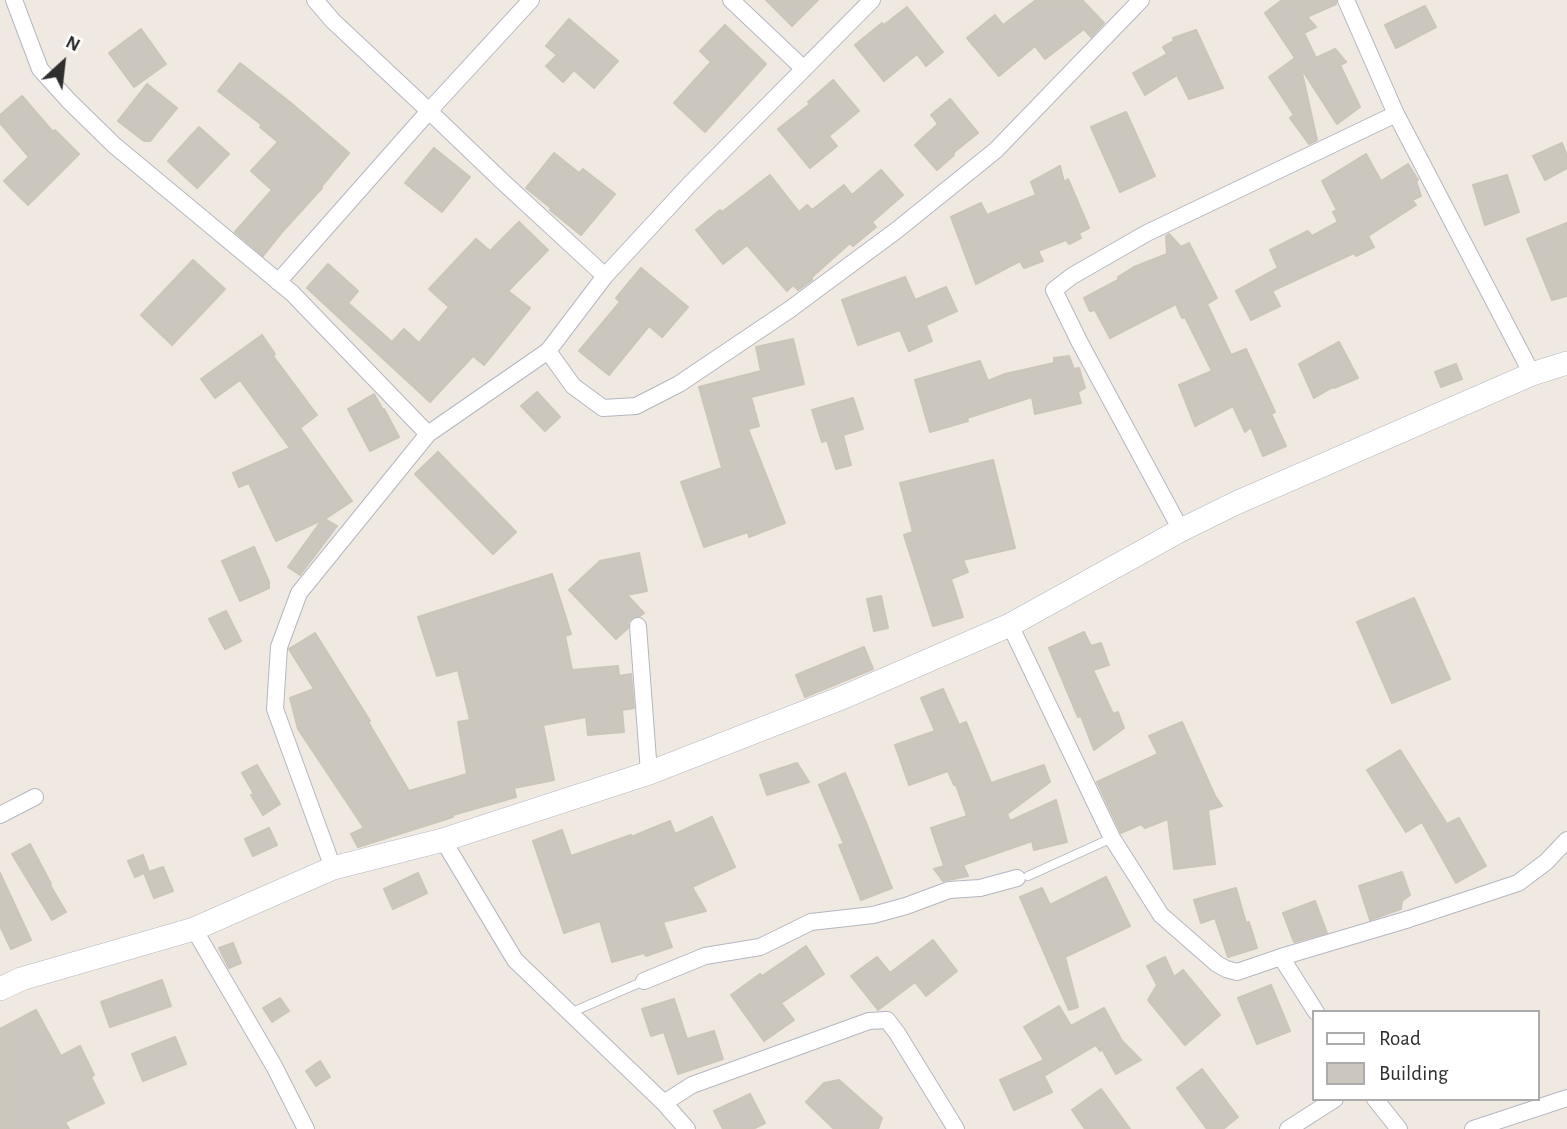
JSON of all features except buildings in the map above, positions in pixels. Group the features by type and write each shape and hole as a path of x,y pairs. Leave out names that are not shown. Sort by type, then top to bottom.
{"street":[{"path":"14,0 40,69 69,101 114,145 292,293 428,434"},
{"path":"315,0 333,22 605,276"},
{"path":"278,282 531,0"},
{"path":"731,0 804,69"},
{"path":"333,868 275,709 279,647 299,593 428,434 548,351 605,276 690,184 872,0"},
{"path":"548,351 573,386 603,408 636,406 679,384 789,310 897,230 996,150 1141,0"},
{"path":"1346,0 1396,114 1532,374"},
{"path":"1181,530 1054,290 1072,276 1147,233 1396,114"},
{"path":"0,989 22,979 194,929 333,868 443,840 649,773 844,698 1010,625 1181,530 1236,503 1532,374 1567,363"},
{"path":"1010,625 1112,838 1161,915 1226,969 1237,972 1518,883 1546,862 1567,840"},
{"path":"638,626 649,773"},
{"path":"0,814 35,797"},
{"path":"443,840 515,960 664,1103 687,1129"},
{"path":"644,981 705,956 760,947 811,922 873,915 949,890 980,888 1023,877"},
{"path":"194,929 274,1066 306,1129"},
{"path":"1281,957 1315,1010"},
{"path":"664,1103 692,1085 869,1021 887,1020 956,1129"},
{"path":"1473,1129 1567,1098"},
{"path":"1288,1129 1332,1101"},
{"path":"1377,1101 1399,1129"}],"lane":[{"path":"1023,877 1112,838"},
{"path":"570,1013 644,981"}]}
